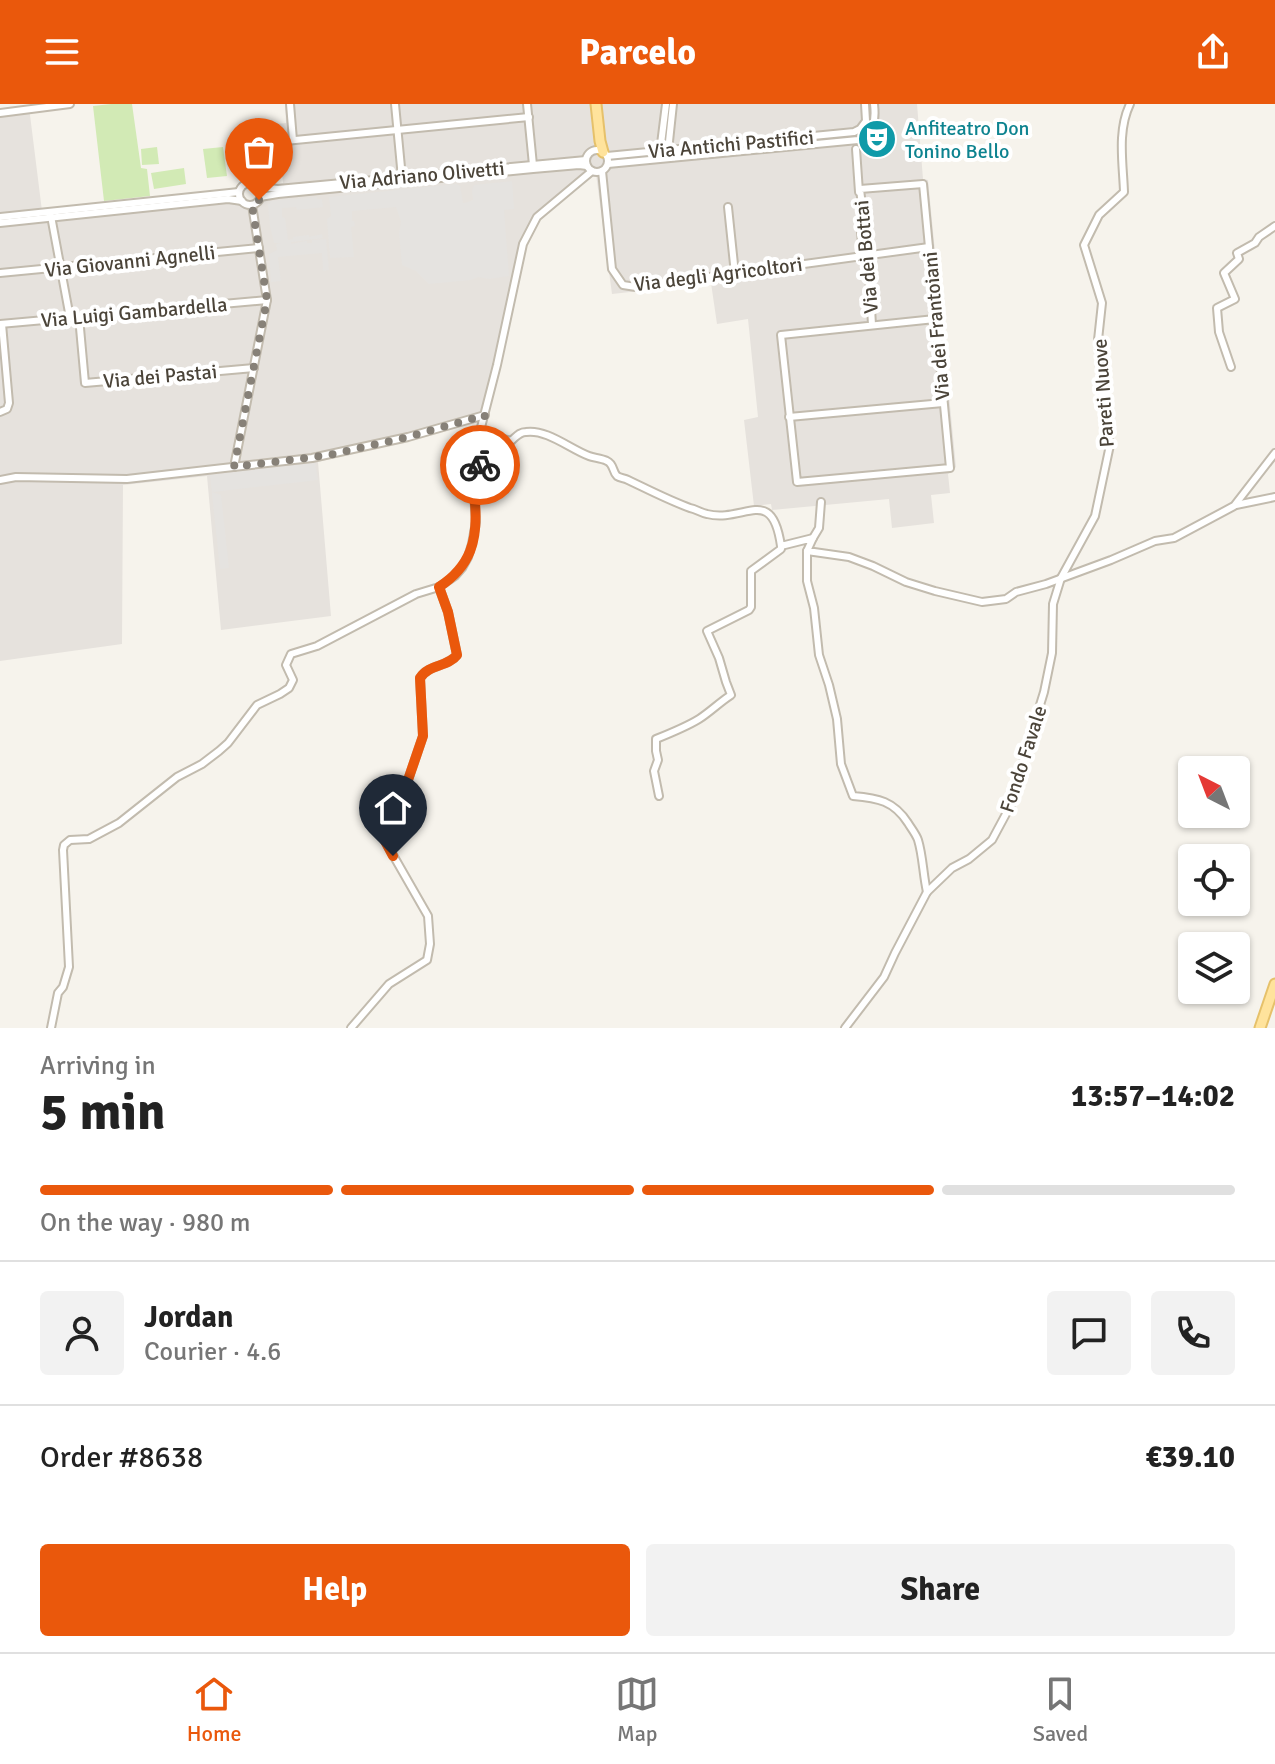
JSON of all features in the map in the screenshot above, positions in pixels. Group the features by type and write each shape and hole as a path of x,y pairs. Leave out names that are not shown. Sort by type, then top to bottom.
{"main road":[{"path":"595,104 602,151"},
{"path":"1260,1028 1275,984"}],"street":[{"path":"0,113 70,104"},
{"path":"290,104 293,140"},
{"path":"395,104 402,178"},
{"path":"527,104 533,167"},
{"path":"664,155 666,104"},
{"path":"664,155 673,104"},
{"name":"Via Antichi Pastifici","path":"664,155 854,132 866,121 865,104"},
{"name":"Via Antichi Pastifici","path":"602,151 664,155 851,141 864,137 870,131 875,120 874,104"},
{"name":"Pareti Nuove","path":"1061,578 1095,516 1110,445 1098,340 1102,303 1084,245 1099,215 1124,192 1122,133 1130,104"},
{"path":"275,142 529,117"},
{"name":"Via dei Bottai","path":"856,149 872,325"},
{"path":"51,1028 58,993 69,967 64,845 70,840 89,839 119,823 177,777 219,751 257,705 289,688 293,680 286,665 291,654 317,646 416,594 439,587 462,568 476,530 473,478 483,459 478,439 523,244 537,217 589,166 589,154 602,151 602,171"},
{"name":"Via Adriano Olivetti","path":"50,215 239,192 249,183 278,189 533,167 579,165 602,171"},
{"name":"Via Adriano Olivetti","path":"260,197 533,167"},
{"name":"Via degli Agricoltori","path":"602,171 612,269 623,285 636,287 929,247"},
{"name":"Via dei Frantoiani","path":"789,417 797,482 950,468 923,184 860,189"},
{"path":"234,467 267,300 252,205 260,197 258,187"},
{"path":"239,192 242,201"},
{"name":"Via Adriano Olivetti","path":"0,220 228,199 252,205"},
{"path":"728,207 735,274"},
{"path":"50,215 70,318"},
{"path":"1231,367 1219,332 1217,308 1235,299 1224,273 1237,263 1237,253 1275,226"},
{"name":"Via Giovanni Agnelli","path":"0,273 259,248"},
{"name":"Via Luigi Gambardella","path":"1,324 267,300"},
{"name":"Via dei Pastai","path":"79,317 85,383 254,368"},
{"path":"935,319 781,335 789,417 943,403"},
{"path":"0,412 7,409 9,403 1,324"},
{"path":"0,480 16,477 127,479 329,455 485,415"},
{"path":"480,433 509,441 519,433 533,432 607,461 615,475 671,502 707,515 729,515 754,509 765,512 778,525 781,549 751,571 749,610 707,631 731,695 703,717 656,739 658,760 654,771 659,796"},
{"path":"1234,506 1275,453"},
{"path":"807,551 849,557 906,582 982,602 1006,599 1016,592 1111,560 1155,541 1174,538 1234,506 1275,497"},
{"path":"821,502 819,528 807,551 807,581 819,655 837,719 841,764 853,796 886,802 898,809 918,838 927,892"},
{"path":"781,546 813,538"},
{"name":"Fondo Favale","path":"845,1028 884,977 927,892 952,868 992,840 1011,807 1044,692 1052,653 1053,604 1061,578"},
{"path":"351,1028 389,984 426,962 428,957 428,916 384,838 423,736 420,678 427,670 454,660 457,655 439,587"}],"shaded area":[{"path":"285,104 917,104 923,179 928,180 956,467 948,474 950,493 931,495 934,523 892,528 889,499 772,510 771,504 754,506 744,420 758,417 748,319 717,324 711,283 612,294 596,174 540,217 523,248 487,417 318,462 331,616 221,630 207,476 123,485 122,644 0,661 0,111 29,107 42,211 229,201 250,209 264,198 264,186 283,183 279,145 262,147 259,126 286,123"},
{"path":"512,181 514,209 504,210 509,276 429,284 416,271 402,265 401,222 396,207 352,211 354,257 330,258 329,197 456,184 460,186 465,203 473,200 474,185"},
{"path":"322,199 323,207 282,208 282,217 285,218 288,240 322,234 323,238 291,244 326,239 329,270 323,271 322,253 278,257 281,281 271,282 269,254 277,250 276,244 281,243 274,243 268,204 270,201"},
{"path":"315,463 318,480 212,492 221,495 229,568 220,569 210,475"}],"green space":[{"path":"132,104 141,168 147,169 150,196 104,201 93,106"},
{"path":"880,123 892,130 896,143 888,154 877,157 854,145 856,143 877,153 886,151 892,140 888,131 878,127"},
{"path":"157,147 159,164 142,165 141,149"},
{"path":"223,147 227,176 207,178 203,149"},
{"path":"184,168 186,184 154,189 151,173"}],"way so far":[{"path":"259,200 252,205 267,300 234,467 329,455 485,415 478,439 483,459 480,465"}],"place":[{"name":"Anfiteatro Don Tonino Bello","path":"877,139"}],"route":[{"path":"393,856 385,834 423,736 420,678 427,670 454,660 457,655 439,587 462,568 471,550 476,530 473,478 480,465"}]}
